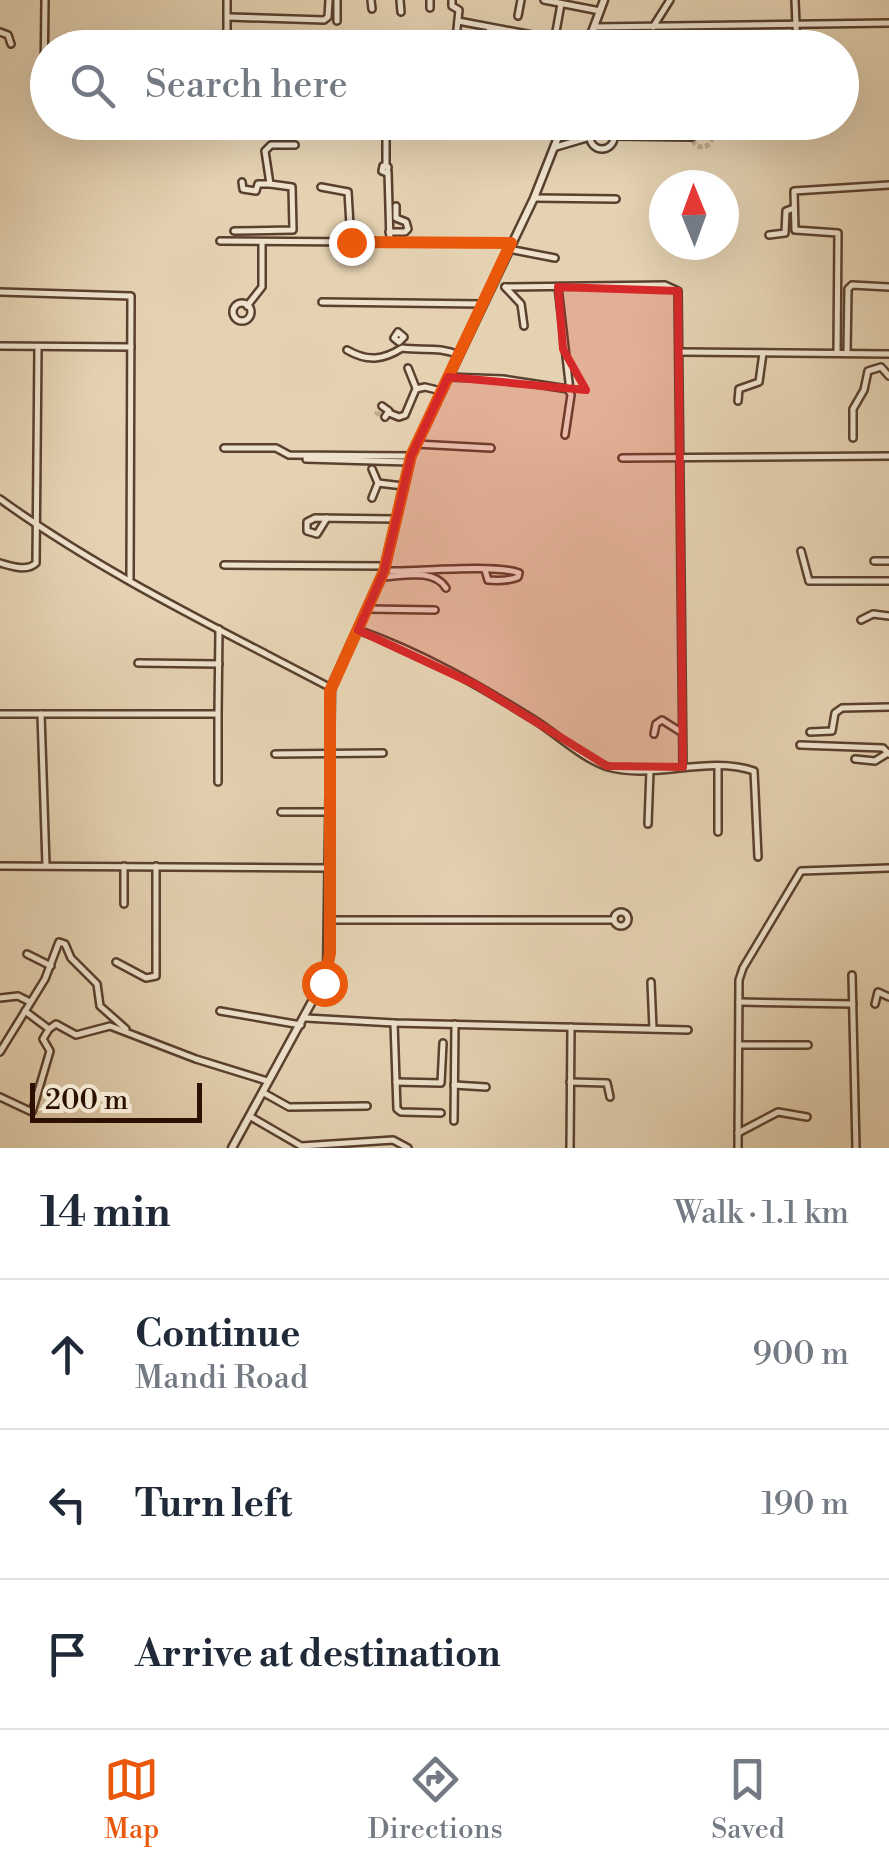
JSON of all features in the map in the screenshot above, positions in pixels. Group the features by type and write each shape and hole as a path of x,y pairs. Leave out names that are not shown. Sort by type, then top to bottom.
{"street":[{"path":"44,0 44,30"},
{"path":"228,0 228,30"},
{"path":"228,17 324,20 328,18 329,0"},
{"path":"337,0 337,21"},
{"path":"371,0 372,9"},
{"path":"400,0 400,12"},
{"path":"452,0 452,6 458,9 457,30"},
{"path":"518,16 521,0"},
{"path":"544,0 600,11"},
{"path":"604,0 594,28 889,23"},
{"path":"653,27 670,0"},
{"path":"795,0 795,30"},
{"path":"554,30 560,4"},
{"path":"458,21 502,30"},
{"path":"0,32 8,35 11,44"},
{"path":"386,140 390,242"},
{"path":"234,1148 327,974 331,688 384,572 394,519 416,444 558,140"},
{"path":"556,147 580,140"},
{"path":"592,140 595,147 602,149 613,140"},
{"path":"270,184 266,149 295,145"},
{"path":"234,231 293,230 292,187 258,184 256,190 248,191 242,189 242,182"},
{"path":"837,353 839,236 833,230 795,230 796,190 889,185"},
{"path":"321,187 348,192 351,242"},
{"path":"534,198 616,199"},
{"path":"390,232 408,229 406,222 396,218 396,206"},
{"path":"770,235 785,233 786,211 794,208"},
{"path":"250,231 250,242"},
{"path":"220,241 510,246 554,258"},
{"path":"248,306 262,287 262,242"},
{"path":"524,326 520,302 505,287 665,285 676,288 680,298 684,768"},
{"path":"558,287 570,391 565,436"},
{"path":"847,353 848,288 889,287"},
{"path":"0,292 130,295 130,579"},
{"path":"322,302 482,304"},
{"path":"348,350 361,357 382,358 402,345 420,351 437,348 458,355"},
{"path":"0,346 130,348"},
{"path":"0,562 22,567 35,565 38,348"},
{"path":"680,352 889,354"},
{"path":"738,402 739,389 760,382 762,353"},
{"path":"853,438 853,410 864,390 868,371 881,367 889,376"},
{"path":"382,406 388,408 387,415 406,415 416,390 408,368"},
{"path":"448,376 504,379 570,391"},
{"path":"416,390 441,391"},
{"path":"416,444 491,448"},
{"path":"224,448 276,448 289,455 410,459"},
{"path":"622,458 889,456"},
{"path":"306,460 410,459"},
{"path":"372,469 378,483 372,498"},
{"path":"378,483 403,486"},
{"path":"0,499 38,526 130,579 331,688"},
{"path":"326,518 394,519"},
{"path":"802,551 809,582 889,581"},
{"path":"874,561 889,561"},
{"path":"224,565 432,576 446,588"},
{"path":"384,572 484,570 511,570 518,578 488,580 484,570"},
{"path":"368,610 435,610"},
{"path":"861,620 871,614 889,616"},
{"path":"218,629 218,782"},
{"path":"358,630 410,650 476,685 603,764 650,770 746,768 756,774 758,858"},
{"path":"138,663 218,664"},
{"path":"810,732 832,731 834,713 842,708 889,707"},
{"path":"0,714 218,714"},
{"path":"41,714 46,865"},
{"path":"654,734 656,724 662,720 682,732"},
{"path":"800,744 880,748 888,753 875,761 855,759"},
{"path":"275,754 383,753"},
{"path":"718,768 718,832"},
{"path":"648,824 650,770"},
{"path":"281,812 328,812"},
{"path":"0,866 328,868"},
{"path":"124,866 124,904"},
{"path":"116,962 146,978 156,976 156,866"},
{"path":"738,1148 739,980 743,968 801,870 889,868"},
{"path":"330,920 614,920"},
{"path":"0,1052 61,942 72,960 97,984 100,1006 128,1031"},
{"path":"27,954 51,966"},
{"path":"852,976 856,1148"},
{"path":"652,982 653,1029"},
{"path":"876,1004 878,992 889,997"},
{"path":"0,998 13,996 30,1002"},
{"path":"739,1002 853,1004"},
{"path":"25,1011 49,1029"},
{"path":"220,1011 303,1022 688,1030"},
{"path":"0,1097 28,1112 33,1110 50,1050 43,1038 56,1024 74,1035 104,1025 128,1031 196,1059 270,1082"},
{"path":"394,1024 397,1109 441,1114"},
{"path":"454,1024 454,1120"},
{"path":"570,1148 571,1027"},
{"path":"396,1082 442,1083 443,1043"},
{"path":"739,1046 808,1045"},
{"path":"570,1082 607,1083 610,1097"},
{"path":"454,1086 486,1087"},
{"path":"264,1093 289,1107 368,1106"},
{"path":"738,1134 778,1112 807,1117"},
{"path":"251,1117 301,1146 393,1140 408,1148"}],"highlighted area":[{"path":"558,287 678,291 683,767 607,766 476,685 358,630 384,571 411,456 448,377 586,390 563,349"}],"tunnel":[{"path":"693,140 702,147 711,140"},
{"path":"382,406 377,413 385,417"}],"route":[{"path":"324,983 330,953 330,691 384,571 411,456 511,243 351,242"}]}
